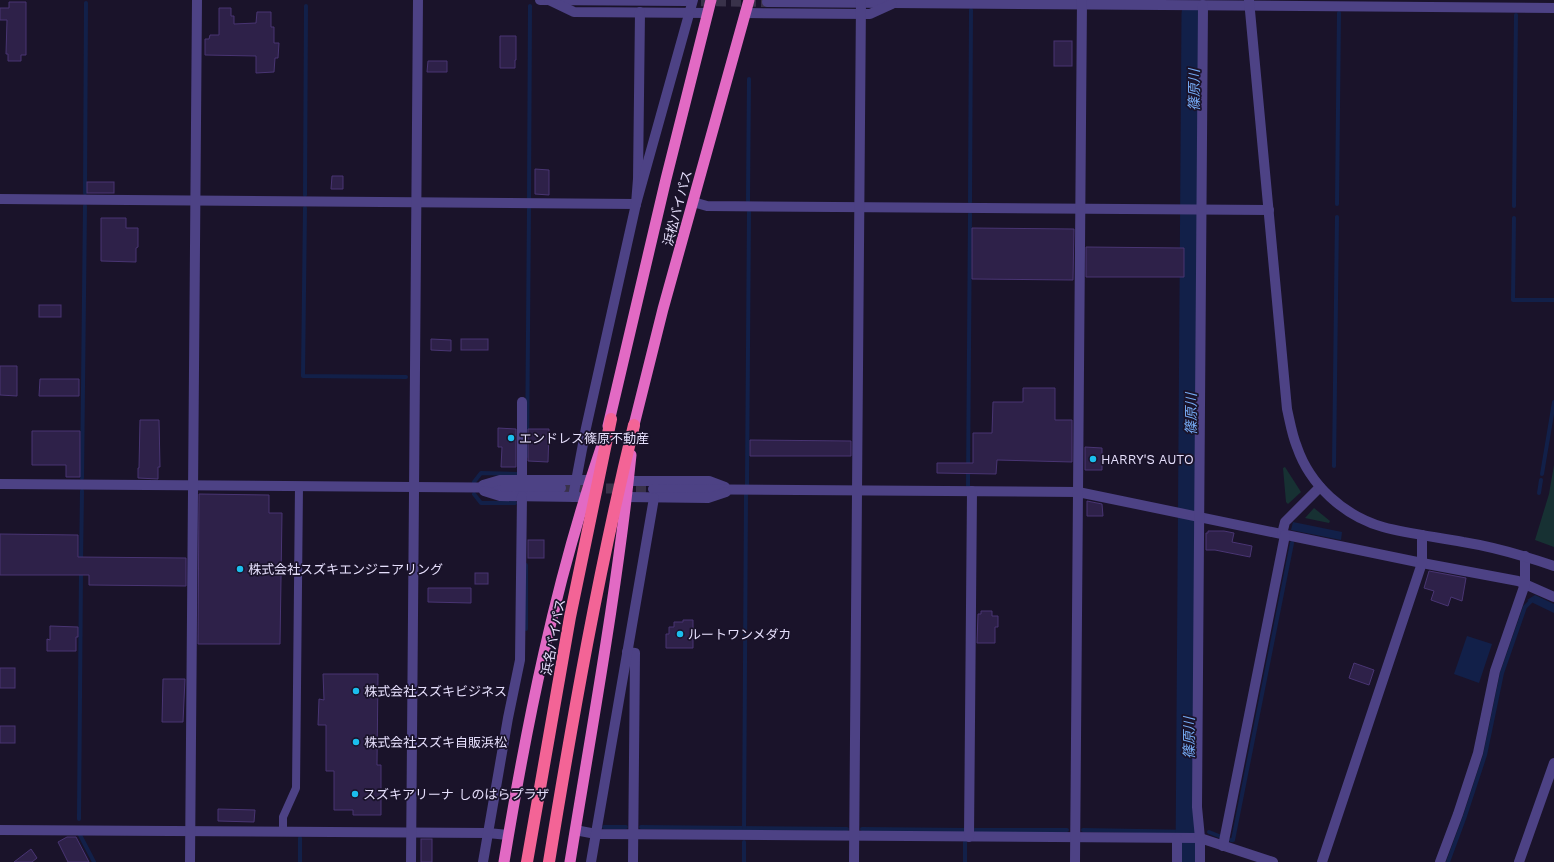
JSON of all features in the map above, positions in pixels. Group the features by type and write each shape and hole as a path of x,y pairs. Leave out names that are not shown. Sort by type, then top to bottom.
{"highway":[{"name":"浜松バイパス","path":"504,862 528,723 562,577 590,480 611,419 666,179 711,0"},
{"name":"浜松バイパス","path":"570,862 608,640 627,497 634,425 663,309 749,0"},
{"name":"浜名バイパス","path":"527,862 568,632 611,419"},
{"path":"549,862 598,590 634,425"}],"street":[{"path":"190,862 197,0"},
{"path":"411,862 418,0"},
{"path":"540,0 689,1 689,13 636,204 586,428 573,497"},
{"path":"549,0 574,12 708,13"},
{"path":"854,862 861,1"},
{"path":"745,13 870,14 892,1"},
{"path":"767,2 1082,2 1203,5 1250,3 1429,3 1520,4 1554,8"},
{"path":"1075,862 1082,2"},
{"path":"1250,3 1287,409 1297,448 1311,474 1320,487 1342,507 1368,522 1382,527 1465,542 1525,556 1554,566"},
{"path":"1200,862 1197,807 1193,516 1196,210 1203,5"},
{"path":"636,204 638,178 640,12"},
{"path":"0,199 636,204"},
{"path":"693,202 707,206 1269,210"},
{"path":"522,402 522,480"},
{"path":"475,488 500,480 590,480"},
{"path":"628,481 708,481 733,490"},
{"path":"0,484 561,488"},
{"path":"1223,846 1284,535 1285,522 1320,487"},
{"path":"475,488 500,496 585,497"},
{"path":"627,497 653,493 708,498 733,490 1078,492 1422,563 1518,581 1554,597"},
{"path":"969,837 972,492"},
{"path":"591,862 653,493"},
{"path":"483,862 508,718 520,660 522,496"},
{"path":"1322,862 1422,563 1422,535"},
{"path":"1440,862 1478,754 1495,671 1525,584 1525,556"},
{"path":"627,652 635,653 633,862"},
{"path":"1519,862 1554,763"},
{"path":"0,830 411,832 488,833 508,835"},
{"path":"575,830 596,834 1198,838 1273,862"},
{"path":"1177,862 1179,838"}],"lane":[{"path":"283,832 283,817 296,788 299,486"}],"green space":[{"path":"1554,465 1554,547 1535,540 1549,494"},
{"path":"1285,467 1301,492 1288,504 1286,502 1283,468"},
{"path":"1314,508 1330,521 1329,523 1305,518"}],"water":[{"path":"1293,522 1342,532 1341,540 1291,530"},
{"path":"1535,595 1554,604 1554,613 1527,600"},
{"path":"1467,636 1492,644 1479,683 1454,674"}],"building":[{"path":"9,2 26,2 26,55 21,55 21,61 8,61 8,54 6,54 7,20 0,20 0,8 9,8"},
{"path":"219,8 231,8 231,16 234,16 234,24 256,23 257,12 271,12 271,27 274,27 274,43 279,43 278,58 275,58 274,72 256,73 256,56 205,55 205,39 209,39 210,35 219,35"},
{"path":"500,36 516,36 515,68 500,68"},
{"path":"1054,41 1072,41 1072,66 1054,66"},
{"path":"428,61 447,61 447,72 427,72"},
{"path":"535,169 549,170 549,195 535,194"},
{"path":"332,176 343,176 343,189 331,189"},
{"path":"87,182 114,182 114,193 87,193"},
{"path":"101,218 126,218 126,228 138,228 136,262 101,261"},
{"path":"972,228 1074,229 1073,280 972,279"},
{"path":"1086,247 1184,248 1184,277 1086,277"},
{"path":"39,305 61,305 61,317 39,317"},
{"path":"431,339 451,340 451,351 431,350"},
{"path":"461,339 488,339 488,350 461,350"},
{"path":"0,366 17,366 17,396 0,395"},
{"path":"40,379 79,379 79,396 39,396"},
{"path":"1023,388 1055,388 1055,420 1072,420 1072,462 997,460 996,474 937,473 937,463 973,463 973,433 992,433 993,402 1023,402"},
{"path":"140,420 159,420 160,467 158,467 158,479 138,478"},
{"path":"498,428 516,429 516,467 501,467 502,447 498,447"},
{"path":"528,429 549,429 548,462 528,461"},
{"path":"32,431 80,431 80,477 66,477 66,465 32,465"},
{"path":"750,440 851,441 851,456 750,456"},
{"name":"HARRY'S AUTO","path":"1085,447 1102,448 1102,470 1085,470"},
{"path":"199,494 269,495 269,513 282,513 280,644 198,644"},
{"path":"1087,501 1102,504 1103,516 1087,516"},
{"path":"1208,531 1224,531 1234,533 1232,542 1252,546 1250,557 1215,550 1206,550 1206,533 1208,533"},
{"path":"0,534 78,535 78,557 186,558 186,586 89,585 89,575 0,575"},
{"path":"528,540 544,540 544,558 528,558"},
{"path":"1429,571 1466,578 1462,601 1451,597 1448,606 1431,600 1434,591 1424,588"},
{"path":"475,573 488,573 488,584 475,584"},
{"path":"428,588 471,588 471,603 428,602"},
{"path":"981,611 992,611 992,616 998,616 998,627 995,627 995,643 977,643 978,614 981,614"},
{"path":"683,620 693,620 693,648 666,648 666,634 669,634 669,627 674,627 674,622 683,622"},
{"path":"50,626 78,627 76,651 47,651 47,639 50,640"},
{"path":"1354,663 1374,670 1369,685 1349,678"},
{"path":"0,668 15,668 15,688 0,688"},
{"path":"323,674 378,674 377,765 381,765 381,815 353,815 353,810 334,810 334,771 326,771 326,725 318,725 319,699 324,700"},
{"path":"163,679 185,679 183,722 162,722"},
{"path":"0,726 15,726 15,743 0,743"},
{"path":"218,809 255,810 254,822 218,821"},
{"path":"67,837 76,837 89,862 68,862 58,842"},
{"path":"421,839 432,839 432,862 421,862"},
{"path":"31,849 37,858 32,862 14,862"}],"waterway":[{"path":"85,193 86,3"},
{"path":"305,195 306,6"},
{"path":"529,198 530,6"},
{"path":"970,202 971,10"},
{"path":"1337,204 1339,13"},
{"name":"篠原川","path":"1188,862 1194,14"},
{"path":"1514,206 1516,15"},
{"path":"748,201 749,79"},
{"path":"82,478 85,206"},
{"path":"305,208 303,376 406,377"},
{"path":"527,456 529,209"},
{"path":"747,485 749,212"},
{"path":"968,486 970,214"},
{"path":"1334,466 1337,217"},
{"path":"1514,218 1513,300 1554,300"},
{"path":"1542,474 1554,402"},
{"path":"474,482 481,473 518,474"},
{"path":"1539,493 1541,480"},
{"path":"81,562 82,491"},
{"path":"474,494 481,503 515,503"},
{"path":"744,830 746,495"},
{"path":"1231,840 1233,840 1292,543"},
{"path":"526,565 526,629"},
{"path":"79,819 81,571"},
{"path":"1448,862 1485,755 1502,673 1525,607 1533,599"},
{"path":"604,827 626,827"},
{"path":"641,827 847,829"},
{"path":"862,829 966,830"},
{"path":"975,830 1067,830"},
{"path":"1083,830 1196,832"},
{"path":"1209,832 1219,836"},
{"path":"80,835 94,862"},
{"path":"300,838 300,862"},
{"path":"744,842 744,862"},
{"path":"965,842 965,862"}],"tunnel":[{"path":"686,1 767,2"},
{"path":"561,488 653,489"}],"place":[{"name":"エンドレス篠原不動産","path":"511,438"},
{"name":"HARRY'S AUTO","path":"1093,459"},
{"name":"株式会社スズキエンジニアリング","path":"240,569"},
{"name":"ルートワンメダカ","path":"680,634"},
{"name":"株式会社スズキビジネス","path":"356,691"},
{"name":"株式会社スズキ自販浜松","path":"356,742"},
{"name":"スズキアリーナ しのはらプラザ","path":"355,794"}]}
